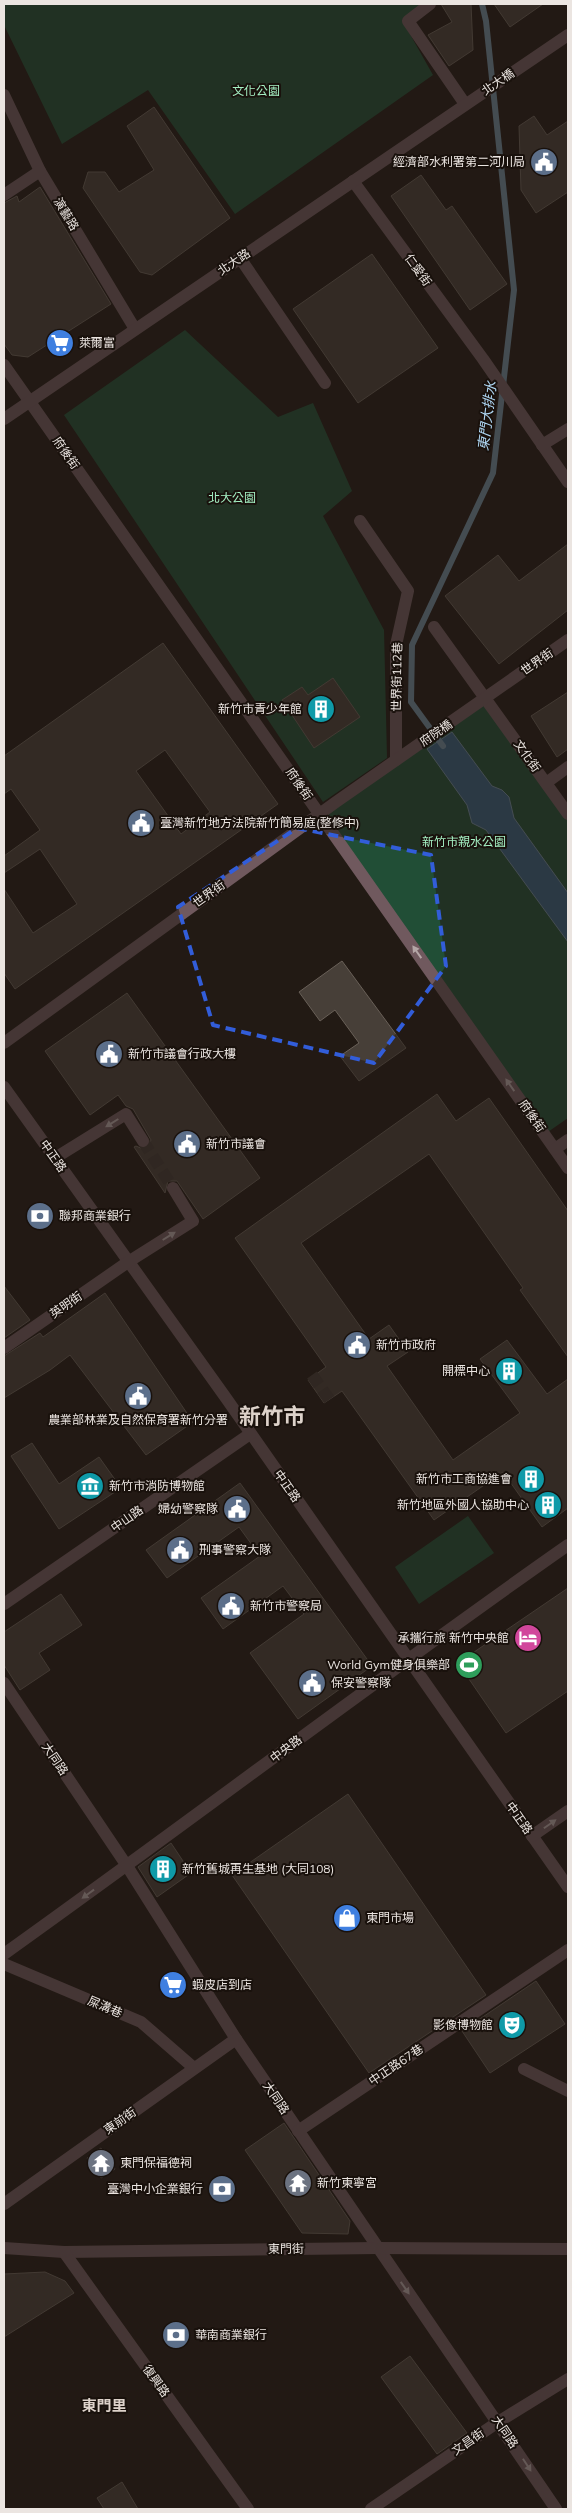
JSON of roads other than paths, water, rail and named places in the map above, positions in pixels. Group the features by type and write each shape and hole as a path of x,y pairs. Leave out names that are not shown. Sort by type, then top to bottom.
{"street":[{"path":"430,4 408,21 465,104"},
{"name":"北大橋","path":"465,104 568,35"},
{"name":"演藝路","path":"4,95 40,171 135,330"},
{"name":"北大路","path":"4,419 465,104"},
{"path":"4,195 40,171"},
{"name":"仁愛街","path":"353,181 483,359 542,445"},
{"path":"240,258 325,383"},
{"name":"府後街","path":"4,365 568,1168"},
{"path":"568,429 542,445 568,482"},
{"name":"世界街112巷","path":"360,520 408,592 396,645 396,760"},
{"name":"文化街","path":"434,627 568,814"},
{"name":"世界街","path":"456,719 568,640"},
{"name":"府院橋","path":"416,746 456,719"},
{"name":"世界街","path":"4,1044 416,746"},
{"path":"546,782 568,767"},
{"name":"中正路","path":"4,1087 568,1887"},
{"path":"55,1158 126,1114 143,1141"},
{"path":"555,1149 568,1140"},
{"name":"英明街","path":"4,1348 128,1262 193,1221 173,1188"},
{"name":"中山路","path":"4,1604 250,1434"},
{"name":"中央路","path":"4,1954 127,1866 407,1659 568,1545"},
{"name":"大同路","path":"4,1683 127,1866 236,2039 556,2509"},
{"path":"532,1836 568,1811"},
{"name":"中正路67巷","path":"298,2131 568,1950"},
{"name":"屎溝巷","path":"4,1964 141,2022 194,2068"},
{"name":"東前街","path":"4,2204 236,2039"},
{"path":"524,2069 568,2091"},
{"name":"東門街","path":"4,2248 64,2252 377,2248 568,2250"},
{"name":"復興路","path":"64,2252 248,2509"},
{"name":"文昌街","path":"371,2509 498,2422 568,2379"}],"water":[{"path":"452,732 492,786 502,790 509,797 514,818 568,893 568,942 486,830 472,823 467,805 427,749"}],"waterway":[{"name":"東門大排水","path":"443,746 411,702 412,645 493,473 514,290 486,21 482,4"}],"tunnel":[{"path":"143,1141 173,1188"},
{"path":"312,1375 331,1402"}],"place":[{"name":"經濟部水利署第二河川局","path":"544,162"},
{"name":"萊爾富","path":"60,343"},
{"name":"新竹市青少年館","path":"321,709"},
{"name":"臺灣新竹地方法院新竹簡易庭(整修中)","path":"141,823"},
{"name":"新竹市議會行政大樓","path":"109,1054"},
{"name":"新竹市議會","path":"187,1144"},
{"name":"聯邦商業銀行","path":"40,1216"},
{"name":"新竹市政府","path":"357,1345"},
{"name":"開標中心","path":"509,1371"},
{"name":"農業部林業及自然保育署新竹分署","path":"138,1396"},
{"name":"新竹市工商協進會","path":"531,1479"},
{"name":"新竹市消防博物館","path":"90,1486"},
{"name":"新竹地區外國人協助中心","path":"548,1505"},
{"name":"婦幼警察隊","path":"237,1509"},
{"name":"刑事警察大隊","path":"180,1550"},
{"name":"新竹市警察局","path":"231,1606"},
{"name":"承攜行旅 新竹中央館","path":"528,1638"},
{"name":"World Gym健身俱樂部","path":"469,1665"},
{"name":"保安警察隊","path":"312,1683"},
{"name":"新竹舊城再生基地 (大同108)","path":"163,1869"},
{"name":"東門市場","path":"347,1918"},
{"name":"蝦皮店到店","path":"173,1985"},
{"name":"影像博物館","path":"512,2025"},
{"name":"東門保福德祠","path":"101,2163"},
{"name":"新竹東寧宮","path":"298,2183"},
{"name":"臺灣中小企業銀行","path":"222,2189"},
{"name":"華南商業銀行","path":"176,2335"}],"district":[{"name":"新竹市","path":"272,1416"},
{"name":"東門里","path":"104,2406"}],"park label":[{"name":"文化公園","path":"256,91"},
{"name":"北大公園","path":"232,498"},
{"name":"新竹市親水公園","path":"464,842"}]}
